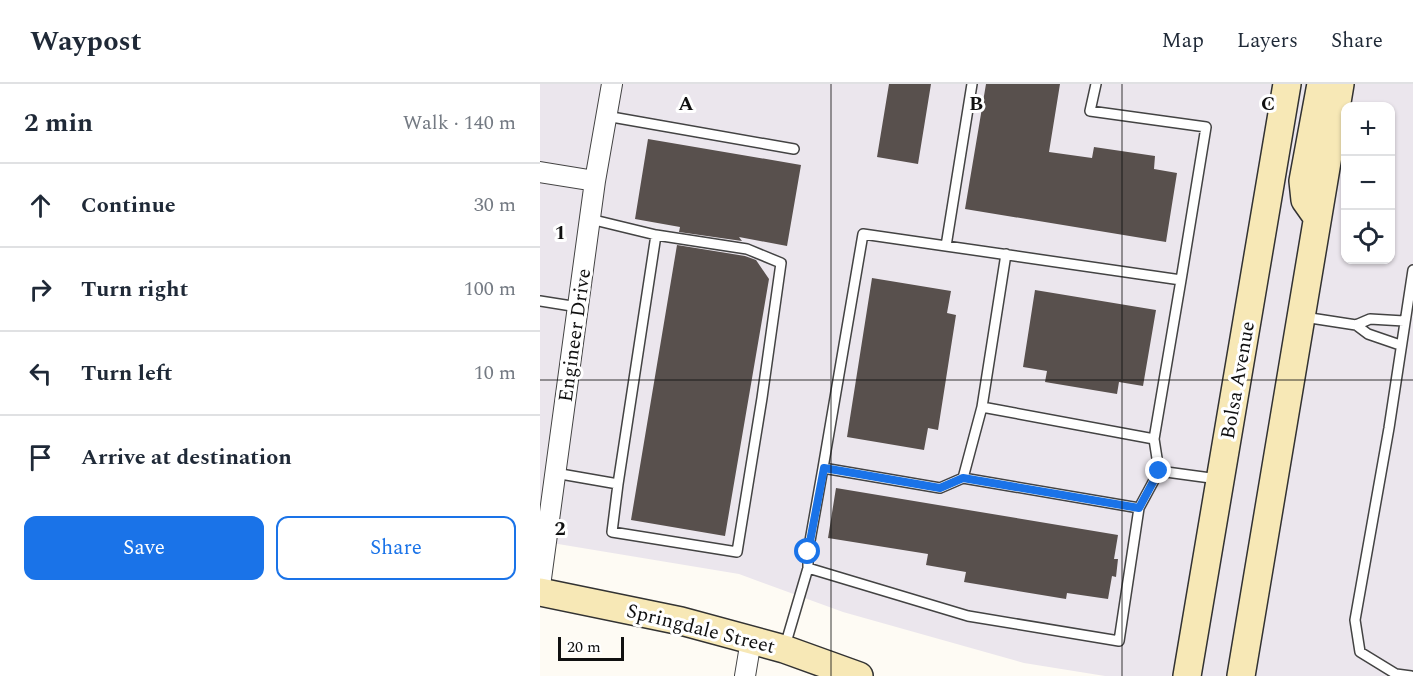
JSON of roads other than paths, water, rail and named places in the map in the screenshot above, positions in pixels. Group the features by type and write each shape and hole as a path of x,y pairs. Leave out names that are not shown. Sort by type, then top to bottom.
{"main road":[{"name":"Bolsa Avenue","path":"1187,676 1287,84"},
{"path":"1317,217 1305,200 1303,181 1321,84"},
{"path":"1241,676 1340,84"},
{"name":"Springdale Street","path":"540,592 681,621 784,649 859,676"}],"street":[{"name":"Engineer Drive","path":"540,586 595,181 612,84"},
{"path":"540,172 595,181"},
{"path":"745,676 751,640"}],"lane":[{"path":"946,246 972,84"},
{"path":"808,568 968,616 1119,641 1139,508 1159,471 1154,439 1206,127 1090,111 1096,84"},
{"path":"606,116 794,149"},
{"path":"590,219 656,235 747,249 781,263 737,552 612,532 656,235"},
{"path":"784,649 808,568 808,552 863,234 1181,280"},
{"path":"963,478 982,407 1006,254"},
{"path":"1411,676 1396,674 1360,652 1355,621 1389,428 1413,270"},
{"path":"540,301 578,307"},
{"path":"1302,316 1356,325 1368,334 1400,345"},
{"path":"1356,325 1370,319 1404,321"},
{"path":"982,407 1154,439"},
{"path":"824,468 940,488 963,478 1139,508"},
{"path":"1159,471 1220,479"},
{"path":"555,473 618,484"}]}
